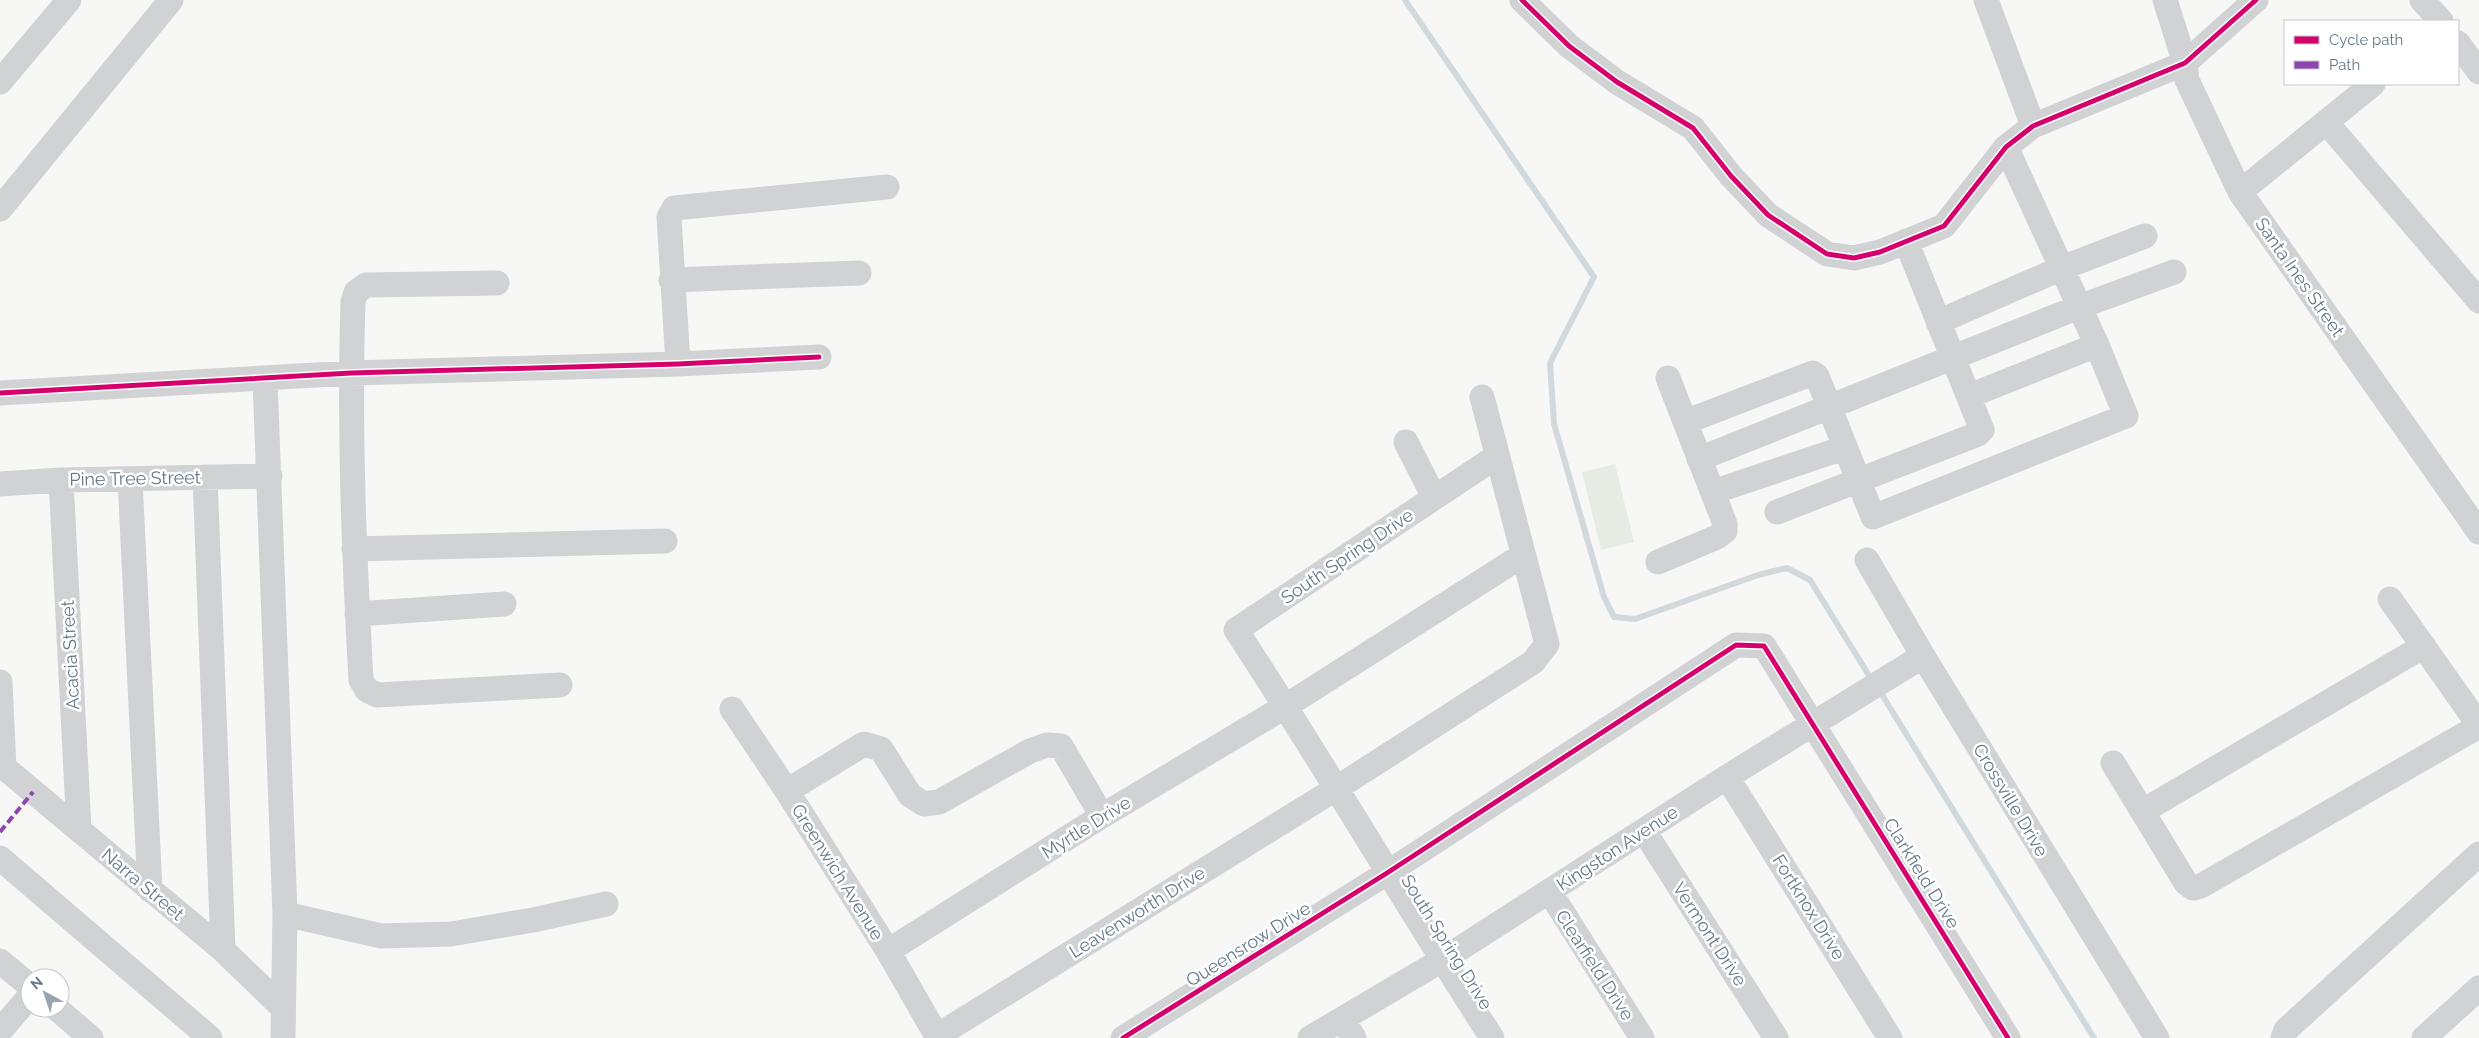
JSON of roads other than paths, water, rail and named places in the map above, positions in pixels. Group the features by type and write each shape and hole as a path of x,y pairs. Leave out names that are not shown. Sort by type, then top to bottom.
{"street":[{"path":"0,82 69,0"},
{"path":"0,209 171,0"},
{"path":"1522,0 1569,46 1617,82 1693,128 1731,176 1768,216 1827,254 1854,258 1880,252 1944,226 2006,147 2033,126 2185,63 2256,0"},
{"path":"1986,0 2033,126"},
{"name":"Santa Ines Street","path":"2165,0 2185,63 2187,80 2240,192 2479,532"},
{"path":"2422,0 2439,20"},
{"path":"2459,44 2479,72"},
{"path":"2240,192 2372,85"},
{"path":"2326,122 2479,301"},
{"path":"1685,422 1808,374 1817,376 1873,517 2126,416 2097,345 2006,147"},
{"path":"678,364 671,280 669,217 674,208 887,187"},
{"path":"1938,322 2062,268 2145,236"},
{"path":"1777,512 1978,434 1982,430 1906,241"},
{"path":"1699,458 2079,307 2174,272"},
{"path":"671,280 859,273"},
{"path":"496,283 366,285 356,292 353,302 351,373 354,549 361,680 367,690 377,695 560,685"},
{"path":"1969,396 2097,345"},
{"path":"0,393 351,373 678,364 819,357"},
{"path":"1658,562 1717,537 1724,531 1725,524 1668,378"},
{"path":"265,379 285,914 283,1038"},
{"path":"1482,397 1523,555"},
{"path":"1406,442 1434,497"},
{"path":"1713,492 1844,448"},
{"name":"South Spring Drive","path":"1492,1038 1387,873 1286,706 1236,630 1497,456"},
{"name":"Pine Tree Street","path":"0,484 61,480 270,476"},
{"path":"205,477 223,950"},
{"path":"130,479 150,890"},
{"name":"Acacia Street","path":"61,480 79,830"},
{"path":"354,549 665,540"},
{"name":"Myrtle Drive","path":"888,951 1102,816 1286,706 1523,555"},
{"name":"Leavenworth Drive","path":"938,1037 1337,788 1533,662 1547,644 1523,555"},
{"name":"Crossville Drive","path":"1867,560 1923,656 2157,1038"},
{"path":"2112,763 2186,882 2193,888 2201,886 2479,726 2390,599"},
{"path":"357,614 504,604"},
{"name":"Clarkfield Drive","path":"1387,873 1736,645 1764,646 2008,1038"},
{"path":"2143,811 2424,646"},
{"name":"Kingston Avenue","path":"1310,1038 1348,1028 1442,960 1727,777 1881,680 1923,656"},
{"path":"0,682 2,766"},
{"name":"Greenwich Avenue","path":"732,709 787,791 888,951 938,1037"},
{"path":"787,791 864,744 881,749 910,795 924,804 939,802 1030,751 1047,745 1061,746 1102,816"},
{"name":"Narra Street","path":"2,766 223,950 283,1008"},
{"name":"Fortknox Drive","path":"1727,777 1890,1038"},
{"name":"Vermont Drive","path":"1644,831 1776,1038"},
{"path":"2283,1038 2286,1030 2479,854"},
{"path":"0,858 210,1038"},
{"name":"Queensrow Drive","path":"1123,1038 1387,873"},
{"name":"Clearfield Drive","path":"1549,892 1642,1038"},
{"path":"285,914 381,936 451,934 534,920 606,904"},
{"path":"0,961 20,978"},
{"path":"2424,1038 2479,988"},
{"path":"0,1031 20,1008"},
{"path":"66,1018 85,1036"}],"waterway":[{"path":"1405,0 1594,277 1550,363 1554,424 1604,597 1614,617 1635,619 1758,575 1787,568 1810,580 1873,682"},
{"path":"1879,690 2094,1038"}]}
